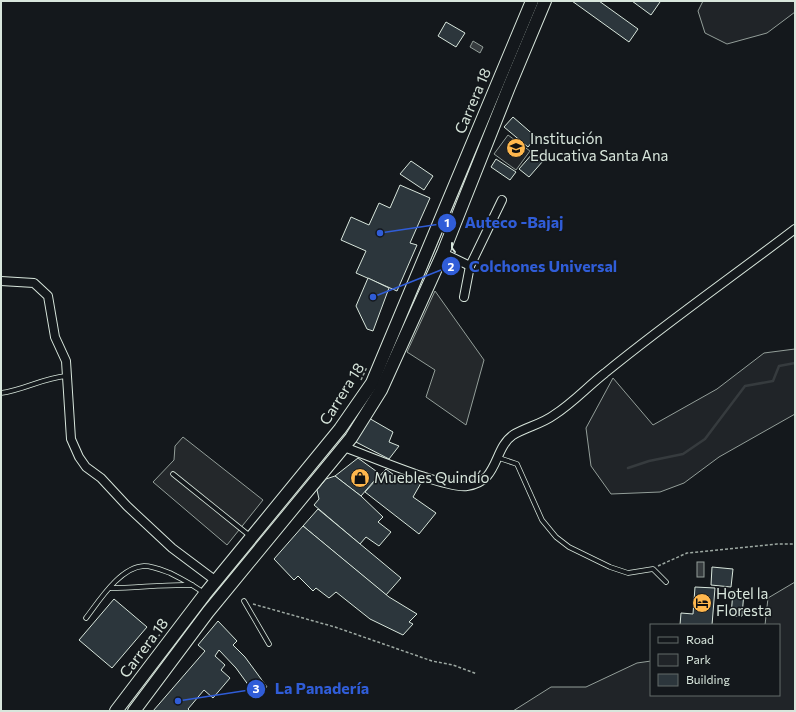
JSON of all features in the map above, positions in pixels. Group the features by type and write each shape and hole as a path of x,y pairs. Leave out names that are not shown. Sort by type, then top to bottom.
{"main road":[{"name":"Carrera 18","path":"116,711 205,594 340,429 372,383 532,1"},
{"name":"Carrera 18","path":"134,711 208,612 344,447 381,390 443,253 545,1"}],"street":[{"path":"464,297 470,266 502,200"},
{"path":"344,447 443,483 461,486 478,484 488,476 499,458 504,444 513,435 552,417 569,405 604,373 795,229"},
{"path":"443,253 470,266"},
{"path":"1,281 34,283 48,296 55,337 66,361 71,439 79,457 86,467 101,478 127,506 172,548 216,581"}],"lane":[{"path":"1,393 10,392 42,380 66,376"},
{"path":"499,458 517,464 542,520 556,537 569,547 610,567 628,573 653,569 666,582"},
{"path":"173,474 252,537"},
{"path":"86,618 120,577 136,568 144,566 165,571 192,585 205,594"},
{"path":"110,588 131,588 171,584 192,585"},
{"path":"244,601 269,644"}],"path":[{"path":"653,569 674,557 688,553 777,544 795,544"},
{"path":"244,601 335,627 432,661 453,665 476,674"}],"green space":[{"path":"537,1 540,1 376,389 348,434 191,628 187,624 344,432"},
{"path":"703,1 795,1 795,12 767,33 727,44 705,33 698,11"},
{"path":"508,135 530,151 516,170 494,154"},
{"path":"795,349 795,414 719,457 684,483 660,492 611,494 591,466 586,428 613,378 653,425 717,389 764,353"},
{"path":"795,582 795,711 513,711 551,687 586,687 637,663 650,661 650,696 780,696 780,624 765,624 768,598"}],"shaded area":[{"path":"473,41 483,47 480,53 470,47"},
{"path":"435,291 484,360 466,425 426,397 435,370 407,352"},
{"path":"183,437 263,500 227,545 153,482 174,460 175,446"},
{"path":"697,562 704,562 704,577 697,577"}],"building":[{"path":"572,1 599,1 638,29 629,42"},
{"path":"632,1 659,1 660,2 651,15"},
{"path":"446,22 465,33 456,47 438,36"},
{"path":"513,117 536,137 528,147 504,127"},
{"path":"533,153 543,161 529,177 519,169"},
{"path":"496,159 516,172 510,180 491,167"},
{"path":"411,161 433,176 424,190 400,174"},
{"path":"400,185 430,198 410,243 417,245 397,291 356,273 366,251 341,240 351,217 369,225 379,203 390,208"},
{"path":"368,278 389,288 373,331 367,329 356,306"},
{"path":"367,417 393,432 389,442 399,446 389,459 354,441"},
{"path":"358,458 380,474 361,496 335,476"},
{"path":"386,469 398,478 404,473 421,483 413,497 436,513 419,534 365,492"},
{"path":"335,476 361,496 383,517 378,522 391,532 379,546 366,537 360,544 314,505 319,499 317,490 326,479"},
{"path":"318,509 401,578 386,595 303,526"},
{"path":"303,526 389,597 417,614 409,622 413,624 403,635 370,619 336,592 329,598 316,588 313,591 298,576 294,580 274,559"},
{"path":"712,567 733,569 731,587 711,585"},
{"path":"695,587 715,588 712,624 680,624 681,613 693,614"},
{"path":"733,591 744,592 742,616 731,616"},
{"path":"114,599 147,627 112,668 79,640"},
{"path":"218,621 237,641 233,645 245,657 267,687 257,697 236,668 219,650 215,656 225,665 221,670 230,678 213,698 204,690 188,709 190,711 153,711 205,651 198,645"}],"waterway":[{"path":"628,468 649,461 683,454 705,439 745,386 773,381 779,366 795,363"}],"wall":[{"path":"452,243 452,248 455,252"}],"place":[{"name":"Institución Educativa Santa Ana","path":"516,148"},
{"name":"Auteco -Bajaj","path":"380,233"},
{"name":"Colchones Universal","path":"373,297"},
{"name":"Muebles Quindío","path":"360,478"},
{"name":"Hotel la Floresta","path":"702,603"},
{"name":"La Panadería","path":"178,701"}]}
